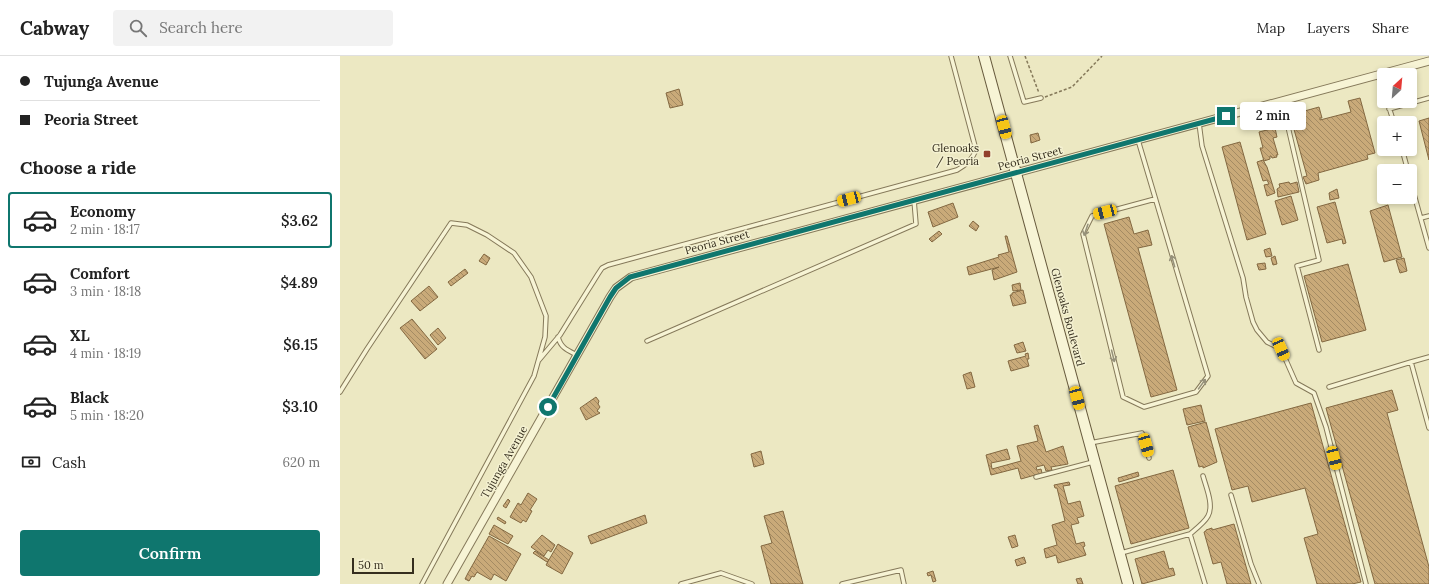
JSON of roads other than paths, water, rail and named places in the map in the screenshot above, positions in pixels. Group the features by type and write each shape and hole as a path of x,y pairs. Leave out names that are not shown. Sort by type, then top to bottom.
{"main road":[{"name":"Glenoaks Boulevard","path":"984,56 1128,584"}],"street":[{"name":"Peoria Street","path":"1404,68 1429,61"},
{"name":"Peoria Street","path":"616,288 630,277 1377,75"},
{"name":"Tujunga Avenue","path":"447,584 616,288"}],"lane":[{"path":"538,361 558,337 602,268 608,264 957,170 966,165 973,157 976,150 951,56"},
{"path":"1010,56 1024,102 1041,98"},
{"path":"1392,116 1389,109 1429,98"},
{"path":"1282,101 1319,260 1297,266 1320,350"},
{"path":"1199,123 1202,146 1242,278 1253,322 1257,330 1267,342 1281,349 1296,383 1314,393 1326,427 1366,584"},
{"path":"1138,140 1208,376 1196,392 1144,407 1123,397 1083,234 1092,216 1155,199"},
{"path":"647,341 916,224 914,200"},
{"path":"1417,204 1429,248"},
{"path":"1421,218 1429,216"},
{"path":"340,392 371,342 451,223 467,225 514,253 530,277 546,316 544,338 534,376 422,584"},
{"path":"558,337 560,344 565,349 577,355"},
{"path":"1330,387 1429,357"},
{"path":"1411,362 1429,428"},
{"path":"1089,443 1142,433 1149,458"},
{"path":"1036,477 1094,462"},
{"path":"1119,554 1190,534 1208,516 1211,508 1203,476"},
{"path":"1231,495 1251,564 1259,584"},
{"path":"1190,534 1205,584"},
{"path":"842,584 901,570 904,584"},
{"path":"681,584 721,573 752,584"}],"place":[{"name":"Glenoaks / Peoria","path":"987,154"}]}
